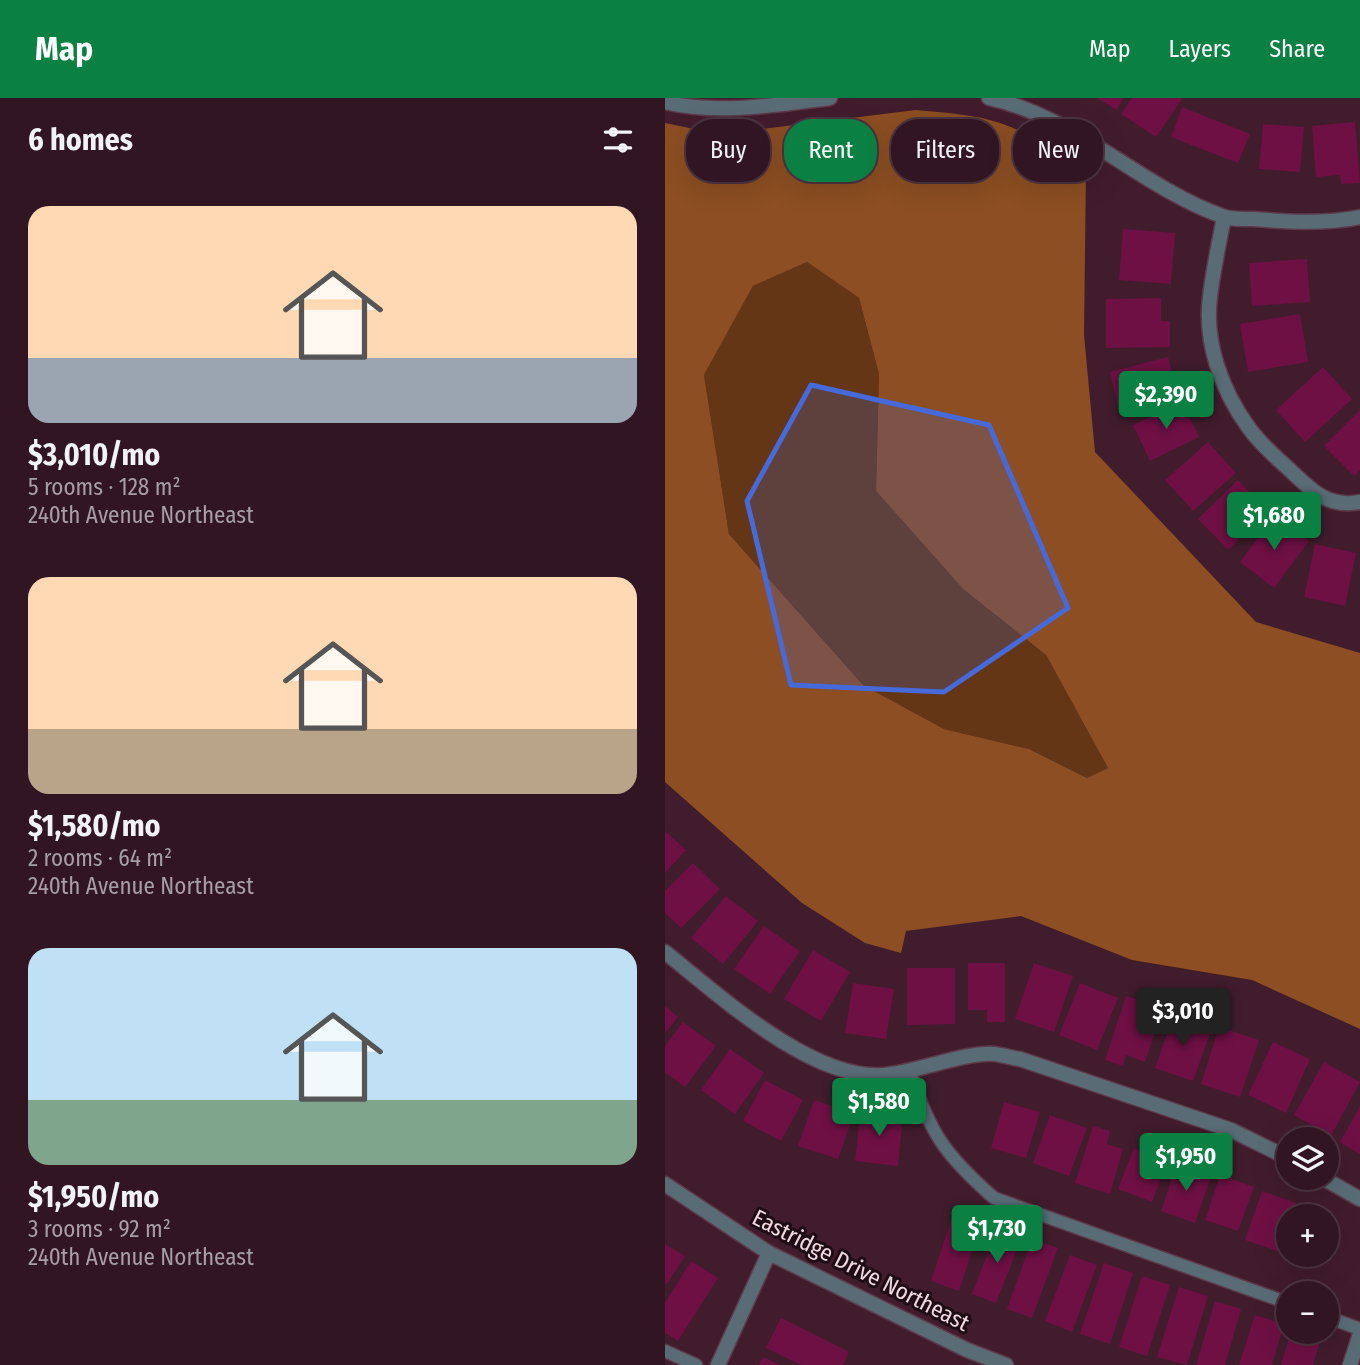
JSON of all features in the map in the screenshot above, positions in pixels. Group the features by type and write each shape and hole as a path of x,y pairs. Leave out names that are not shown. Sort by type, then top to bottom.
{"street":[{"path":"665,102 701,107 753,107 830,98"},
{"path":"989,98 1044,116 1150,181 1224,217 1308,223 1335,222 1360,217"},
{"path":"1224,217 1209,299 1209,319 1213,351 1226,390 1256,437 1315,494 1334,503 1356,503"},
{"path":"665,952 752,1020 808,1056 839,1070 881,1076 992,1054 1020,1059 1231,1130 1276,1152"},
{"name":"Eastridge Drive Northeast","path":"665,1184 769,1253 967,1350 1006,1365"},
{"path":"1339,1187 1360,1199"},
{"path":"718,1365 769,1253"},
{"path":"1350,1365 1360,1332"}],"lane":[{"path":"910,1072 922,1108 938,1140 962,1170 994,1198 1276,1299"},
{"path":"1339,1322 1360,1332"},
{"path":"665,1351 696,1365"}],"highlighted area":[{"path":"811,385 989,425 1068,608 944,692 791,685 747,501"}],"shaded area":[{"path":"916,110 986,119 891,119 891,182 999,182 999,123 1013,128 1013,182 1086,182 1084,335 1095,452 1256,622 1360,653 1360,1029 1252,980 1132,960 1021,916 906,931 901,953 865,943 802,903 665,782 665,123 686,127 686,182 770,182 770,128 784,126 784,182 877,182 877,119 843,119","holes":["807,262 859,298 879,374 876,491 963,589 1046,655 1108,768 1087,778 1029,749 944,729 863,685 729,534 704,375 753,286"]},
{"path":"807,262 859,298 879,374 876,491 963,589 1046,655 1108,768 1087,778 1029,749 944,729 863,685 729,534 704,375 753,286"}],"building":[{"path":"1097,98 1123,98 1117,110"},
{"path":"1132,98 1182,99 1156,137 1121,114"},
{"path":"1182,107 1250,134 1238,163 1171,137"},
{"path":"1355,122 1360,183 1341,184 1340,175 1316,177 1312,126"},
{"path":"1263,124 1304,127 1300,172 1259,169"},
{"path":"1123,229 1175,233 1171,284 1119,280"},
{"path":"1307,259 1310,302 1252,306 1249,263"},
{"path":"1161,298 1161,321 1170,321 1170,347 1106,348 1106,299"},
{"path":"1300,314 1308,362 1248,372 1240,324"},
{"path":"1168,357 1178,397 1119,411 1110,372"},
{"path":"1323,367 1352,399 1305,442 1276,410"},
{"path":"1182,402 1199,437 1150,461 1133,425"},
{"path":"1360,410 1360,470 1354,476 1324,446"},
{"path":"1208,442 1236,473 1193,511 1165,480"},
{"path":"1238,480 1268,511 1228,550 1198,519"},
{"path":"1274,516 1309,541 1274,588 1240,562"},
{"path":"1315,544 1356,553 1345,606 1304,597"},
{"path":"665,831 686,850 665,873"},
{"path":"693,863 720,889 681,928 665,913 665,891"},
{"path":"726,896 758,921 723,964 691,938"},
{"path":"764,926 800,951 770,994 734,969"},
{"path":"813,950 850,972 821,1021 784,999"},
{"path":"968,963 1005,963 1005,1022 987,1022 987,1010 968,1010"},
{"path":"1034,963 1073,976 1054,1032 1015,1019"},
{"path":"907,968 955,968 955,1024 907,1025"},
{"path":"853,983 894,989 886,1039 845,1033"},
{"path":"1080,983 1118,998 1097,1050 1059,1035"},
{"path":"1126,996 1163,1008 1145,1062 1126,1055 1123,1066 1105,1060"},
{"path":"665,1006 678,1017 665,1033"},
{"path":"1174,1014 1212,1028 1193,1081 1155,1068"},
{"path":"683,1022 716,1046 685,1087 665,1072 665,1046"},
{"path":"1219,1027 1259,1040 1240,1097 1201,1084"},
{"path":"1273,1042 1310,1059 1286,1113 1248,1095"},
{"path":"730,1049 764,1073 735,1114 701,1090"},
{"path":"1324,1062 1360,1082 1336,1127 1315,1127 1294,1115"},
{"path":"765,1080 803,1100 781,1141 743,1121"},
{"path":"814,1100 854,1114 838,1159 798,1146"},
{"path":"1004,1102 1040,1112 1026,1158 991,1148"},
{"path":"1360,1106 1360,1154 1340,1142"},
{"path":"861,1109 903,1114 898,1166 855,1161"},
{"path":"1050,1115 1087,1128 1069,1176 1033,1163"},
{"path":"1093,1126 1110,1131 1107,1144 1123,1149 1110,1194 1075,1183"},
{"path":"1134,1148 1168,1161 1152,1202 1118,1189"},
{"path":"1177,1164 1211,1176 1195,1223 1161,1211"},
{"path":"1220,1175 1254,1187 1238,1231 1205,1220"},
{"path":"1262,1191 1296,1203 1276,1204 1276,1251 1245,1240"},
{"path":"954,1211 982,1220 959,1291 931,1281"},
{"path":"998,1227 1022,1237 996,1303 972,1294"},
{"path":"1032,1239 1058,1248 1032,1318 1007,1309"},
{"path":"665,1244 685,1256 667,1284 665,1283"},
{"path":"1070,1255 1097,1265 1072,1332 1045,1321"},
{"path":"691,1261 718,1278 678,1341 665,1333 665,1303"},
{"path":"1104,1263 1133,1273 1110,1344 1080,1334"},
{"path":"1142,1276 1170,1285 1147,1356 1119,1347"},
{"path":"1179,1287 1208,1296 1187,1365 1157,1357"},
{"path":"1215,1301 1241,1309 1225,1365 1196,1365"},
{"path":"1255,1315 1276,1322 1276,1344 1278,1344 1272,1365 1239,1365"},
{"path":"781,1318 849,1352 843,1365 801,1365 766,1348"},
{"path":"1287,1344 1319,1344 1313,1365 1281,1365"},
{"path":"763,1357 780,1365 759,1365"}]}
